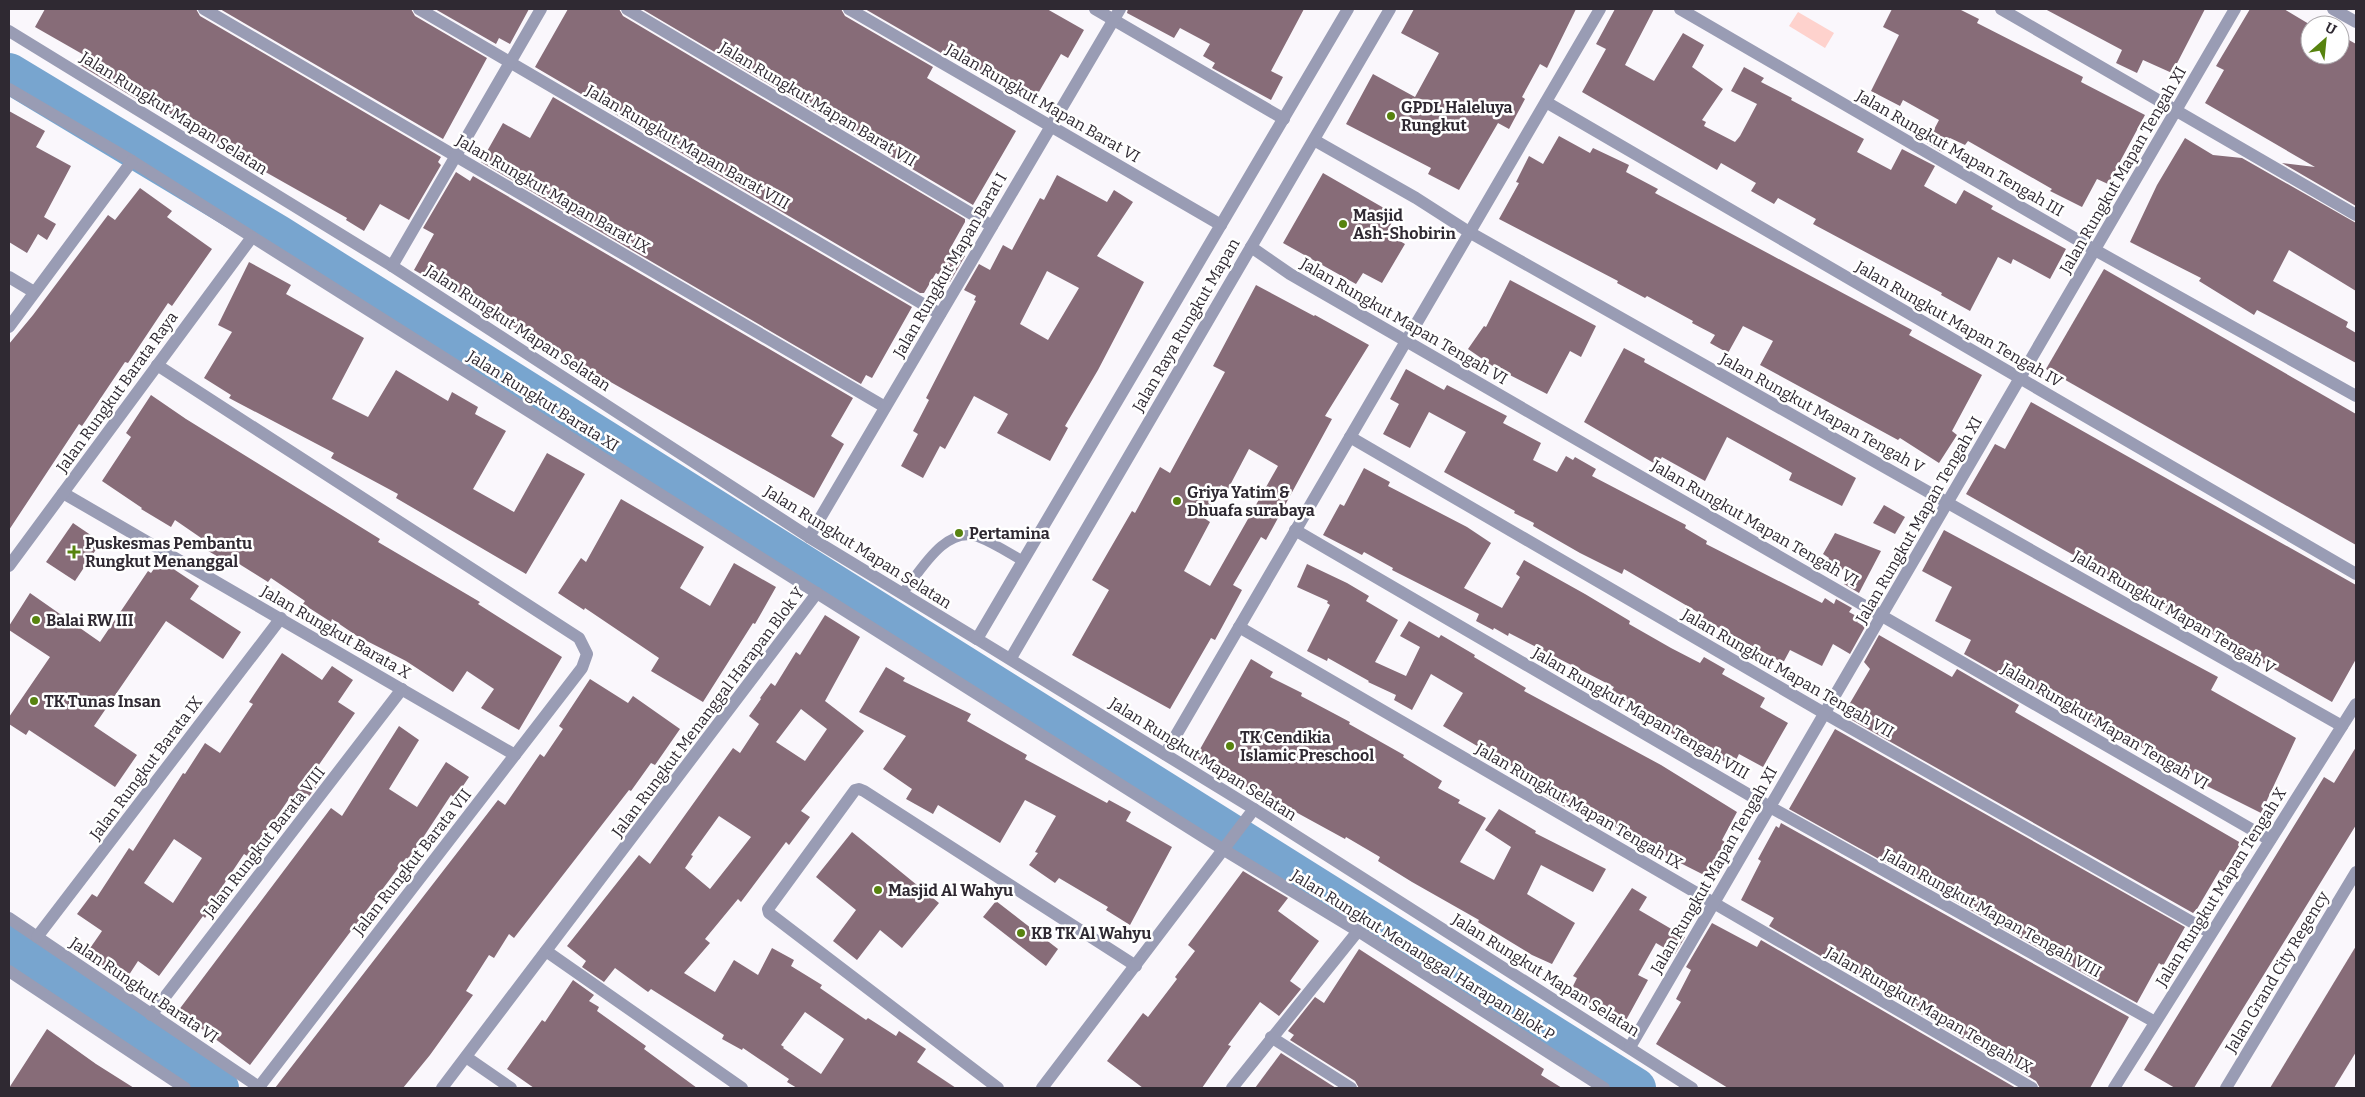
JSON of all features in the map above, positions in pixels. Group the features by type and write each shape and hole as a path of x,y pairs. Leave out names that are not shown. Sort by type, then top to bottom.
{"street":[{"name":"Jalan Rungkut Mapan Barat IX","path":"204,9 885,407"},
{"name":"Jalan Rungkut Mapan Barat VIII","path":"419,9 940,314"},
{"path":"392,266 541,9"},
{"name":"Jalan Rungkut Mapan Barat VII","path":"627,9 992,226"},
{"name":"Jalan Rungkut Mapan Barat VI","path":"849,9 1221,225"},
{"path":"1095,9 1117,14 1284,119"},
{"name":"Jalan Raya Rungkut Mapan","path":"977,639 1348,9"},
{"name":"Jalan Raya Rungkut Mapan","path":"1011,658 1390,9"},
{"path":"1165,754 1600,9"},
{"name":"Jalan Rungkut Mapan Tengah III","path":"1680,9 2095,250 2356,396"},
{"path":"2001,9 2356,215"},
{"name":"Jalan Rungkut Mapan Tengah XI","path":"1630,1047 2235,9"},
{"path":"2333,9 2356,22"},
{"name":"Jalan Rungkut Mapan Barat I","path":"809,537 1117,14"},
{"name":"Jalan Rungkut Mapan Selatan","path":"9,31 392,266 809,537 1011,658 1165,754 1251,814 1630,1047 1692,1088"},
{"name":"Jalan Rungkut Barata XI","path":"9,89 132,161 817,593"},
{"name":"Jalan Rungkut Mapan Tengah IV","path":"1546,102 2356,574"},
{"name":"Jalan Rungkut Mapan Tengah V","path":"1314,140 1416,198 1469,232 2342,726"},
{"path":"9,327 132,161"},
{"name":"Jalan Rungkut Barata Raya","path":"9,566 252,237"},
{"name":"Jalan Rungkut Mapan Tengah VI","path":"1251,247 1290,274 2270,840"},
{"path":"9,277 34,292"},
{"name":"Jalan Rungkut Barata VII","path":"157,365 579,638 587,654 582,668 259,1088"},
{"name":"Jalan Rungkut Mapan Tengah VII","path":"1350,437 1824,713 2211,933"},
{"name":"Jalan Rungkut Barata X","path":"63,493 515,755"},
{"name":"Jalan Rungkut Mapan Tengah VIII","path":"1295,530 1770,807 2155,1022"},
{"name":"Jalan Rungkut Menanggal Harapan Blok Y","path":"442,1088 817,593 1226,847"},
{"name":"Jalan Rungkut Barata IX","path":"37,937 281,618"},
{"name":"Jalan Rungkut Mapan Tengah IX","path":"1239,627 2032,1088"},
{"name":"Jalan Rungkut Barata VIII","path":"151,1015 402,689"},
{"name":"Jalan Rungkut Mapan Tengah X","path":"2114,1088 2356,704"},
{"path":"998,1088 768,913 768,909 855,790 864,790 1136,966"},
{"path":"1042,1088 1251,814"},
{"name":"Jalan Rungkut Menanggal Harapan Blok P","path":"1226,847 1604,1088"},
{"name":"Jalan Grand City Regency","path":"2226,1088 2356,872"},
{"name":"Jalan Rungkut Barata VI","path":"9,918 259,1088"},
{"path":"1232,1088 1271,1037 1358,931"},
{"path":"546,951 742,1088"},
{"path":"9,971 185,1088"},
{"path":"1271,1037 1351,1088"},
{"path":"466,1057 511,1088"}],"lane":[{"path":"902,594 930,558 950,539 964,534 978,537 1023,561"}],"shaded area":[{"path":"1798,12 1834,33 1825,48 1789,26"}],"building":[{"path":"45,9 196,9 200,16 441,157 438,162 441,165 409,220 380,204 364,231 346,220 347,218 78,64 84,55 35,27"},
{"path":"220,9 411,9 415,16 487,58 443,139"},
{"path":"435,9 529,9 510,44 499,38 496,44"},
{"path":"568,9 619,9 623,16 965,219 951,247 965,256 950,282 936,273 924,293 920,293 535,67"},
{"path":"642,9 841,9 845,16 933,67 927,78 1016,131 973,205"},
{"path":"865,9 1047,9 1084,30 1068,58 1061,54 1033,102 943,50 941,53"},
{"path":"1128,9 1304,9 1271,71 1283,77 1271,100 1212,68 1215,63 1203,56 1210,44 1180,28 1174,38 1127,13"},
{"path":"1414,9 1576,9 1547,68 1540,64 1522,97 1525,99 1509,129 1498,123 1459,190 1428,174 1431,168 1346,124 1373,74 1415,97 1439,53 1401,33"},
{"path":"1615,9 1654,9 1625,65 1654,81 1683,33 1704,45 1692,67 1723,89 1702,120 1706,122 1704,126 1735,142 1740,136 1757,104 1731,91 1744,67 1764,78 1761,82 1792,98 1791,100 1864,139 1857,152 1891,170 1902,149 1935,166 1924,186 1956,204 1964,190 1993,206 1991,209 2066,249 2050,279 2013,259 2011,264 1998,257 1970,311 1941,295 1942,293 1813,224 1816,219 1778,198 1774,204 1751,191 1756,183 1721,163 1717,170 1582,92 1606,49 1596,44"},
{"path":"1892,9 1959,9 1979,19 1977,23 2083,77 2081,82 2145,115 2108,184 2097,179 2082,207 2050,191 2052,189 1968,141 1965,145 1950,138 1942,152 1927,143 1939,120 1903,100 1900,106 1871,91 1899,35 1883,27"},
{"path":"2045,9 2205,9 2172,73 2143,60 2137,73 2116,63 2122,50"},
{"path":"2250,9 2284,9 2300,19 2300,65 2350,65 2350,41 2356,44 2356,206 2282,163 2315,167 2205,103 2224,70 2216,66"},
{"path":"553,97 912,307 872,378 866,375 861,384 481,162 503,123 530,138"},
{"path":"9,111 45,131 36,147 71,166 44,217 56,224 47,240 38,234 27,253 9,242"},
{"path":"1559,136 1590,153 1593,148 1629,165 1626,172 1658,189 1655,193 1912,330 1909,335 1982,375 1952,431 1957,435 1939,463 1900,438 1898,440 1760,365 1773,341 1743,326 1728,353 1710,343 1715,335 1692,323 1693,321 1647,296 1645,298 1617,283 1618,281 1499,219 1519,183 1516,182 1529,156 1543,164"},
{"path":"2185,138 2213,155 2242,158 2356,223 2356,291 2289,250 2273,281 2348,322 2346,327 2356,333 2356,363 2257,310 2254,315 2199,281 2201,278 2130,242 2157,185"},
{"path":"456,172 470,181 473,176 853,398 831,436 844,444 814,498 414,270 434,234 423,228"},
{"name":"Masjid Ash-Shobirin","path":"1323,173 1396,215 1386,233 1405,244 1382,283 1363,273 1356,284 1283,243"},
{"path":"1057,175 1107,202 1114,190 1133,202 1097,256 1144,282 1098,370 1065,426 1068,428 1050,461 997,433 1008,414 974,396 945,449 940,446 923,478 901,466 918,434 913,431 929,400 926,398 976,301 974,300 976,296 964,290 979,264 990,270 1003,245 1012,250 1040,198 1044,200","holes":["1047,271 1079,288 1048,340 1020,324"]},
{"path":"140,188 172,211 167,217 212,249 172,306 168,303 128,363 125,362 82,426 79,424 9,530 9,344 108,215 115,220"},
{"path":"249,262 291,285 286,294 364,338 332,399 368,417 396,370 448,401 452,392 478,407 475,414 506,431 473,489 514,512 547,453 585,474 526,574 396,498 398,494 331,458 334,453 229,398 231,395 204,378 232,332 218,325"},
{"path":"2104,269 2356,414 2356,545 2046,369"},
{"path":"1510,280 1596,326 1581,357 1570,351 1547,394 1494,367 1468,349 1484,326 1486,327"},
{"path":"1256,285 1369,345 1325,416 1332,419 1266,540 1261,537 1233,585 1242,590 1215,640 1211,638 1170,709 1072,655 1109,590 1092,580 1132,511 1135,513 1160,467 1170,473 1225,372 1213,366","holes":["1249,449 1278,466 1210,586 1184,571 1210,522 1204,518 1221,485 1228,489"]},
{"path":"1624,348 1645,359 1644,362 1856,478 1842,506 1789,480 1792,473 1727,437 1705,481 1662,457 1657,465 1584,422"},
{"path":"1406,369 1444,390 1447,385 1507,416 1503,423 1541,443 1533,460 1557,472 1566,456 1573,460 1575,457 1596,469 1592,476 1686,525 1685,528 1707,541 1706,544 1822,603 1825,598 1834,604 1836,599 1852,608 1849,612 1860,618 1857,622 1865,627 1850,654 1833,644 1822,666 1790,650 1783,663 1699,617 1701,614 1624,569 1622,574 1533,526 1534,523 1514,513 1515,511 1444,472 1466,432 1429,412 1410,448 1383,434 1399,404 1390,399"},
{"path":"151,395 186,419 380,539 378,542 480,602 478,604 562,657 519,730 481,708 494,689 467,671 453,692 406,661 357,636 332,619 331,622 303,604 305,601 271,578 268,582 236,562 234,566 203,548 207,542 175,520 171,527 141,509 102,481 131,437 126,433"},
{"path":"2031,402 2356,585 2356,659 2332,702 1966,494 1995,444 2005,449"},
{"path":"1364,468 1390,482 1388,486 1467,527 1491,543 1464,588 1502,608 1520,577 1516,574 1524,560 1585,594 1630,621 1629,624 1671,648 1700,663 1704,657 1725,669 1722,674 1765,698 1760,707 1788,723 1763,767 1739,754 1733,766 1647,720 1650,715 1610,693 1614,687 1509,633 1508,636 1494,628 1493,630 1476,621 1479,614 1392,570 1393,568 1364,552 1362,555 1323,535 1340,504 1344,506"},
{"path":"621,499 704,547 680,588 710,606 734,563 776,587 755,624 753,623 703,702 651,671 659,658 585,608 584,610 558,593 581,558 586,562"},
{"path":"1884,505 1905,517 1895,534 1873,523"},
{"name":"Puskesmas Pembantu Rungkut Menanggal","path":"73,523 101,542 75,581 46,562"},
{"path":"1944,530 2218,677 2211,690 2296,738 2261,813 2203,784 2205,780 2027,690 1964,654 1971,640 1935,621 1952,587 1922,571"},
{"path":"1835,533 1881,551 1859,593 1844,584 1850,573 1827,562 1829,558 1823,554"},
{"path":"160,560 199,586 190,599 241,632 223,659 166,621 94,726 137,755 115,787 29,730 26,735 9,724 9,717 50,657 9,630 9,626 30,593 100,642 148,571 151,573"},
{"path":"1307,564 1369,596 1366,601 1398,620 1375,662 1406,676 1420,647 1400,636 1409,621 1439,638 1441,635 1526,688 1524,691 1661,765 1737,812 1722,840 1725,842 1706,876 1623,834 1624,832 1595,815 1592,821 1552,800 1541,793 1543,790 1517,777 1520,771 1443,726 1463,693 1431,674 1412,710 1394,700 1396,695 1368,682 1328,658 1327,661 1307,651 1330,605 1327,603 1328,601 1297,587"},
{"path":"825,615 860,637 825,701 864,731 801,811 810,817 789,845 786,842 741,902 738,899 705,939 710,943 684,973 715,992 734,960 758,975 772,948 794,960 791,966 822,985 820,988 866,1020 868,1018 896,1036 899,1031 926,1049 917,1062 956,1088 797,1088 787,1082 789,1079 743,1048 742,1050 722,1039 724,1035 651,989 648,992 615,968 604,982 582,967 586,961 567,946 639,855 650,864 733,748 740,753 759,724 749,716 760,698 771,683 775,686 796,652 800,655","holes":["801,709 827,729 805,761 776,742","719,816 751,837 710,889 685,868 693,856 691,855","805,1012 844,1039 821,1074 781,1045"]},
{"path":"1879,635 1952,677 1957,669 2019,705 2015,712 2241,843 2224,872 2220,870 2197,909 2193,913 1843,715 1870,669 1864,662"},
{"path":"282,653 322,680 332,666 353,680 338,702 355,713 316,769 325,776 303,804 291,796 249,857 244,854 214,899 217,901 205,918 203,916 159,976 138,961 125,981 86,954 102,931 77,914 92,894 97,897 129,848 133,851 183,773 185,774 205,743 220,753 253,704 249,702","holes":["174,839 202,858 173,903 144,883"]},
{"path":"1251,659 1273,672 1270,677 1302,693 1301,696 1350,722 1349,724 1404,755 1403,757 1442,781 1438,788 1460,800 1458,803 1486,818 1460,862 1494,880 1511,847 1485,830 1499,809 1536,831 1535,833 1606,869 1593,892 1541,865 1527,894 1575,923 1552,964 1532,955 1478,922 1479,920 1412,882 1378,861 1380,857 1346,837 1345,839 1281,804 1280,806 1195,758"},
{"path":"886,667 905,678 903,681 971,714 967,721 1027,755 1025,759 1107,803 1109,800 1131,812 1126,821 1172,847 1130,925 1106,910 1108,907 1059,878 1055,883 1029,865 1038,853 1035,852 1056,816 1025,800 1000,843 938,805 933,814 906,799 912,789 883,769 906,736 859,712"},
{"path":"590,679 628,703 633,696 680,729 655,765 651,763 631,791 629,790 514,938 509,934 494,958 489,955 466,991 473,995 430,1055 403,1088 275,1088 498,800 505,805 540,754 544,757 563,729 559,726"},
{"path":"399,726 419,740 389,789 417,807 446,762 469,777 455,798 451,795 409,859 406,858 250,1065 178,1011 331,808 342,816"},
{"path":"1835,729 2185,927 2163,966 2159,963 2137,1003 1789,809"},
{"path":"2356,747 2356,825 2194,1088 2175,1088 2144,1070 2324,777 2334,783"},
{"path":"1781,823 2129,1017 2090,1088 2040,1088 2036,1081 1769,926 1774,918 1741,900 1761,861 1758,859 1776,826 1779,828"},
{"name":"Masjid Al Wahyu","path":"852,832 939,903 902,948 880,930 857,960 833,941 856,910 816,877"},
{"path":"1243,871 1288,898 1278,911 1319,941 1290,981 1301,989 1279,1016 1260,1002 1228,1045 1231,1046 1202,1088 1143,1088 1107,1061 1143,1013 1148,1017 1177,979 1175,977 1195,951 1188,945"},
{"path":"1632,888 1647,897 1639,910 1685,937 1675,954 1656,943 1638,975 1648,980 1625,1022 1570,992 1577,978 1573,976"},
{"name":"KB TK Al Wahyu","path":"996,901 1058,949 1046,966 983,917"},
{"path":"1712,923 1757,947 1761,940 2016,1088 1728,1088 1656,1044 1681,1002 1676,999 1691,970 1686,967"},
{"path":"2356,946 2356,1052 2334,1088 2270,1088"},
{"path":"1359,949 1544,1069 1541,1075 1562,1088 1359,1088 1355,1081 1290,1040 1294,1035 1288,1031 1315,997 1324,1003"},
{"path":"573,980 594,995 589,1001 599,1007 597,1011 646,1046 644,1049 697,1088 534,1088 507,1069 542,1020 545,1022"},
{"path":"47,1029 96,1064 134,1088 9,1088"},
{"path":"1281,1053 1336,1088 1255,1088"}],"waterway":[{"path":"9,73 278,235 1636,1088"},
{"path":"9,942 219,1088"}],"place":[{"name":"GPDL Haleluya Rungkut","path":"1391,116"},
{"name":"Masjid Ash-Shobirin","path":"1343,224"},
{"name":"Griya Yatim & Dhuafa surabaya","path":"1177,501"},
{"name":"Pertamina","path":"959,533"},
{"name":"Puskesmas Pembantu Rungkut Menanggal","path":"74,552"},
{"name":"Balai RW III","path":"36,620"},
{"name":"TK Tunas Insan","path":"34,701"},
{"name":"TK Cendikia Islamic Preschool","path":"1230,746"},
{"name":"Masjid Al Wahyu","path":"878,890"},
{"name":"KB TK Al Wahyu","path":"1021,933"}]}
